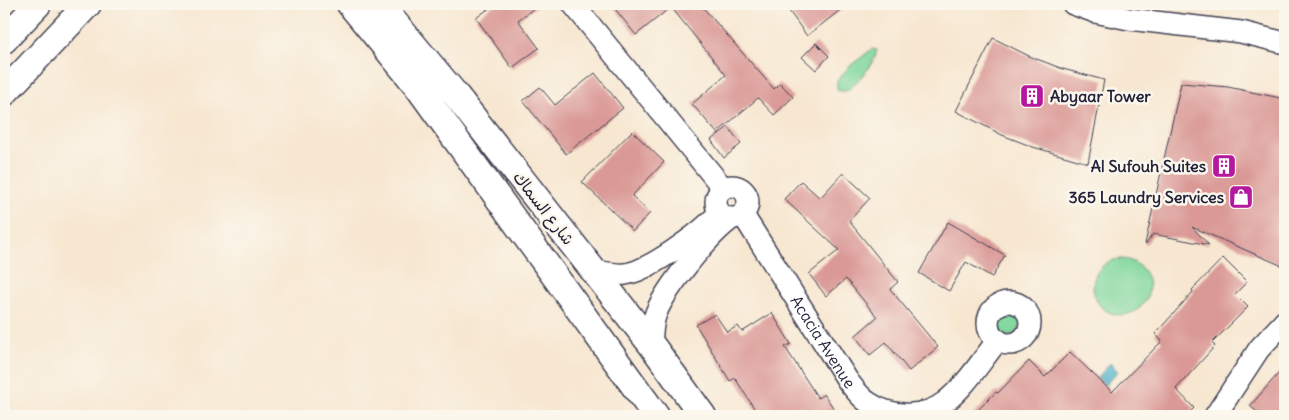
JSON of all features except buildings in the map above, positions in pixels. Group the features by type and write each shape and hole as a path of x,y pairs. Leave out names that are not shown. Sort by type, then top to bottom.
{"street":[{"path":"4,40 38,4"},
{"path":"4,93 88,4"},
{"name":"شارع السماك","path":"350,4 415,83 656,416"},
{"name":"شارع السماك","path":"379,4 454,93 594,271 651,344 703,416"},
{"path":"573,4 723,188"},
{"path":"1073,4 1095,12 1129,19 1241,32 1285,43"},
{"path":"594,271 624,274 646,268 701,230 731,215 749,204 745,191 732,186 723,188 718,193 716,199 716,206 731,215"},
{"path":"651,344 655,315 661,302 716,231 731,215"},
{"name":"Acacia Avenue","path":"731,215 848,381 858,394 870,404 899,414 914,414 930,410 944,403 955,393 998,340"},
{"path":"1215,416 1258,349 1285,321"}],"green space":[{"path":"872,49 877,50 873,62 865,72 847,91 837,89 837,81 850,66"},
{"path":"1115,259 1127,259 1137,263 1145,271 1149,287 1145,303 1137,311 1127,315 1115,315 1105,311 1097,303 1093,293 1093,281 1097,271 1105,263"},
{"path":"1008,310 1017,314 1021,323 1017,332 1008,336 999,332 995,323 999,314"}],"water":[{"path":"1110,363 1118,371 1101,390 1093,383"}],"place":[{"name":"Abyaar Tower","path":"1032,96"},
{"name":"Al Sufouh Suites","path":"1224,166"},
{"name":"365 Laundry Services","path":"1241,197"}]}
